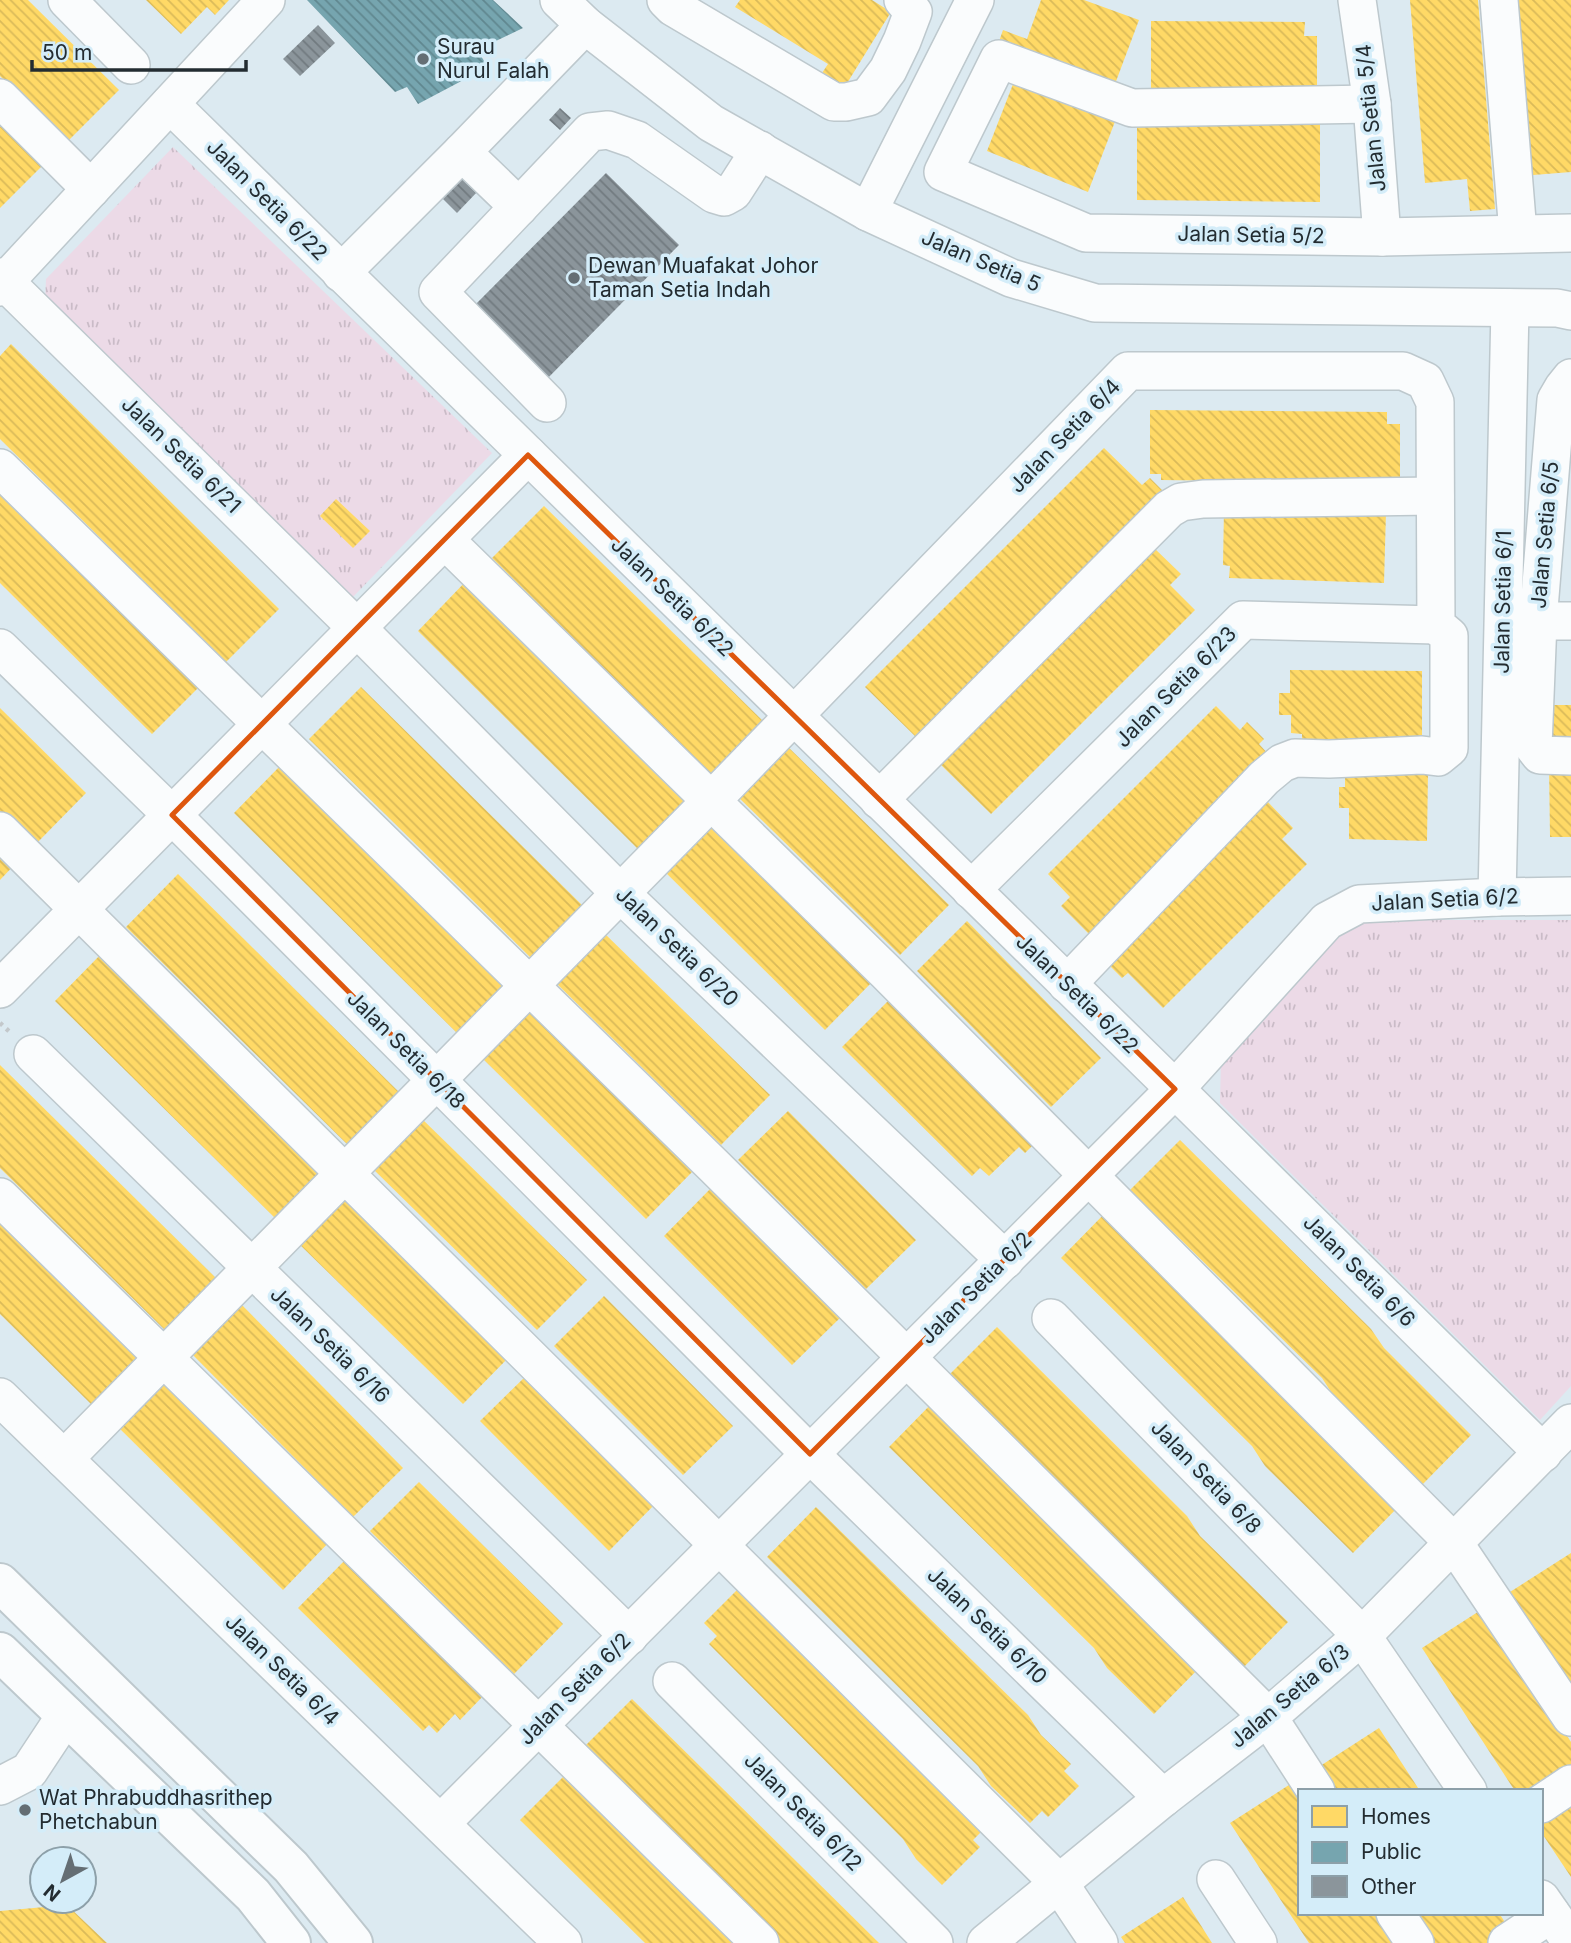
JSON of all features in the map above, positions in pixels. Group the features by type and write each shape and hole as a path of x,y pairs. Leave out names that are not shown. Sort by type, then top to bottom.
{"main road":[{"path":"0,1583 291,1867 353,1943"},
{"path":"0,1652 253,1895 291,1943"}],"street":[{"path":"67,0 131,65"},
{"path":"2,282 266,0"},
{"name":"Jalan Setia 5","path":"559,0 585,25 711,123 868,212 1011,278 1095,303 1566,307"},
{"path":"672,2 834,102 846,102 868,97 888,70 913,12 903,0"},
{"path":"868,212 975,0"},
{"name":"Jalan Setia 5/4","path":"1357,0 1372,104 1382,237"},
{"path":"1499,0 1518,233"},
{"path":"341,273 585,25"},
{"name":"Jalan Setia 5/2","path":"1372,104 1132,107 999,59 943,173 1086,233 1382,237 1571,233"},
{"path":"0,99 91,188"},
{"name":"Jalan Setia 6/22","path":"170,104 1175,1089"},
{"path":"547,404 438,292 590,132 608,130 637,141 713,194 724,197 733,192 760,150"},
{"path":"462,152 519,207"},
{"name":"Jalan Setia 6/21","path":"2,282 357,628"},
{"name":"Jalan Setia 6/1","path":"1497,897 1510,308"},
{"name":"Jalan Setia 6/4","path":"64,1459 711,801 1128,371 1403,371 1424,381 1435,402 1435,496"},
{"name":"Jalan Setia 6/5","path":"1571,378 1556,400 1560,491 1555,621 1533,746 1541,755 1571,756"},
{"path":"0,989 528,456"},
{"path":"0,468 715,1167 1268,1717 1315,1789"},
{"path":"879,800 1169,509 1181,502 1203,499 1435,496 1436,625 1449,636 1449,748 1438,757 1422,755 1295,758 1282,763 1264,778 1067,984"},
{"path":"445,540 886,972 1454,1543 1571,1717"},
{"name":"Jalan Setia 6/23","path":"971,890 1243,620 1436,625"},
{"name":"Jalan Setia 6/20","path":"357,628 620,893 1005,1259"},
{"name":"Jalan Setia 6/18","path":"0,648 172,815 810,1454"},
{"path":"0,831 1059,1883 1099,1943"},
{"name":"Jalan Setia 6/2","path":"441,1823 1175,1089 1327,921 1359,904 1571,896"},
{"name":"Jalan Setia 6/16","path":"33,1054 629,1636"},
{"name":"Jalan Setia 6/6","path":"1175,1089 1543,1453"},
{"path":"0,1197 760,1943"},
{"name":"Jalan Setia 6/8","path":"1051,1318 1362,1636 1467,1789"},
{"name":"Jalan Setia 6/4","path":"0,1397 563,1943"},
{"name":"Jalan Setia 6/3","path":"986,1943 1163,1798 1268,1717 1362,1636 1571,1423"},
{"name":"Jalan Setia 6/10","path":"810,1454 1163,1798"},
{"name":"Jalan Setia 6/12","path":"673,1681 934,1943"},
{"path":"0,1786 29,1771 66,1715"},
{"path":"1543,1803 1571,1784"},
{"path":"1216,1879 1258,1943"},
{"path":"1396,1915 1415,1943"},
{"path":"1507,1943 1555,1918"}],"highlighted area":[{"path":"528,455 1175,1089 810,1454 172,815"}],"green space":[{"path":"173,147 492,453 352,598 45,303 46,279"},
{"path":"1353,920 1571,920 1571,1386 1540,1420 1220,1103 1221,1058"}],"building: Homes":[{"path":"0,0 28,0 119,90 67,142 0,76"},
{"path":"146,0 229,0 215,15 207,7 181,34"},
{"path":"740,0 872,0 891,12 841,93 818,79 828,64 735,7"},
{"path":"1041,0 1084,0 1139,20 1112,92 996,50 1003,30 1027,39"},
{"path":"1410,0 1478,0 1495,209 1470,211 1467,179 1425,183"},
{"path":"1506,0 1571,0 1571,172 1521,176"},
{"path":"1151,21 1305,22 1304,36 1317,36 1317,100 1151,99"},
{"path":"1015,79 1116,119 1088,192 987,151"},
{"path":"0,111 49,159 0,208"},
{"path":"1137,122 1320,124 1320,202 1137,200"},
{"path":"11,344 279,609 226,662 0,439 0,356"},
{"path":"1150,410 1387,412 1387,424 1400,424 1400,483 1161,480 1161,474 1150,474"},
{"path":"1104,448 1142,485 1150,478 1164,492 918,739 865,687"},
{"path":"0,476 206,680 152,734 0,583"},
{"path":"336,499 370,531 353,548 320,516"},
{"path":"544,506 769,727 717,780 492,558"},
{"path":"1224,508 1386,512 1384,583 1229,578 1230,566 1223,565"},
{"path":"1153,547 1181,574 1170,585 1195,610 991,814 938,762"},
{"path":"469,578 694,800 642,853 418,631"},
{"path":"1290,670 1422,671 1422,741 1302,740 1302,734 1291,733 1291,715 1279,715 1279,693 1290,693"},
{"path":"361,687 586,909 534,961 309,739"},
{"path":"1550,705 1571,705 1571,745 1550,745"},
{"path":"1216,706 1240,730 1247,722 1264,739 1259,744 1270,756 1091,936 1061,906 1070,897 1048,874"},
{"path":"0,708 86,793 34,846 0,812"},
{"path":"782,741 949,905 900,955 732,791"},
{"path":"285,761 510,983 459,1035 234,813"},
{"path":"1549,763 1571,763 1571,837 1550,837"},
{"path":"1345,770 1428,771 1427,841 1349,839 1349,808 1339,808 1339,787 1345,787"},
{"path":"1266,800 1293,828 1282,839 1307,864 1163,1008 1128,973 1122,978 1105,961"},
{"path":"706,816 874,980 825,1030 658,865"},
{"path":"0,844 18,861 0,880"},
{"path":"178,874 403,1096 351,1148 126,927"},
{"path":"967,921 1101,1058 1051,1107 917,971"},
{"path":"602,931 770,1095 721,1145 554,981"},
{"path":"106,949 331,1171 280,1223 55,1001"},
{"path":"892,997 1037,1141 1025,1153 1019,1147 989,1176 980,1168 972,1176 842,1047"},
{"path":"528,1005 695,1169 646,1219 479,1055"},
{"path":"0,1065 218,1280 167,1332 0,1168"},
{"path":"788,1111 916,1240 866,1289 738,1160"},
{"path":"419,1116 587,1280 537,1330 370,1166"},
{"path":"1180,1140 1371,1329 1384,1348 1471,1435 1422,1485 1335,1398 1322,1378 1130,1190"},
{"path":"713,1186 842,1316 792,1365 664,1236"},
{"path":"344,1190 511,1355 463,1404 295,1240"},
{"path":"1110,1208 1402,1503 1353,1553 1265,1466 1252,1446 1061,1258"},
{"path":"0,1211 145,1354 94,1407 0,1314"},
{"path":"604,1296 733,1426 683,1475 554,1346"},
{"path":"238,1301 403,1468 353,1517 188,1350"},
{"path":"997,1327 1187,1516 1200,1536 1288,1622 1239,1672 947,1377"},
{"path":"530,1372 658,1501 609,1551 480,1421"},
{"path":"165,1375 332,1539 283,1590 116,1425"},
{"path":"938,1397 1203,1664 1154,1714 1107,1668 1094,1648 889,1447"},
{"path":"419,1482 563,1624 514,1674 370,1531"},
{"path":"816,1507 1028,1715 1041,1735 1071,1764 1064,1771 1079,1786 1048,1817 1042,1811 1030,1823 991,1786 978,1766 767,1557"},
{"path":"1571,1553 1571,1687 1510,1592"},
{"path":"347,1558 485,1694 460,1720 455,1714 437,1733 429,1725 423,1731 298,1608"},
{"path":"751,1586 984,1829 973,1840 980,1847 942,1885 916,1859 903,1839 709,1644 717,1636 704,1623 737,1590 742,1595"},
{"path":"1484,1608 1571,1742 1571,1769 1540,1789 1514,1789 1422,1648"},
{"path":"632,1699 879,1943 780,1943 582,1749"},
{"path":"1379,1728 1419,1789 1331,1789 1317,1768"},
{"path":"570,1770 745,1943 645,1943 520,1820"},
{"path":"1292,1783 1298,1791 1298,1915 1378,1915 1396,1943 1309,1943 1230,1823"},
{"path":"1571,1797 1571,1877 1543,1835 1543,1815"},
{"path":"1183,1897 1212,1943 1125,1943 1121,1937"},
{"path":"28,1908 28,1915 78,1915 107,1943 0,1943 0,1911"},
{"path":"1413,1915 1500,1915 1510,1930 1489,1943 1431,1943"}],"building: Public":[{"name":"Surau Nurul Falah","path":"307,0 493,0 523,28 477,50 488,67 418,104 407,87 395,92"}],"building: Other":[{"path":"318,25 335,43 300,76 283,59"},
{"path":"560,108 571,118 560,130 549,120"},
{"name":"Dewan Muafakat Johor Taman Setia Indah","path":"606,173 679,245 542,384 468,312"},
{"path":"463,176 478,191 457,213 442,198"}],"place":[{"name":"Surau Nurul Falah","path":"423,59"},
{"name":"Dewan Muafakat Johor Taman Setia Indah","path":"574,278"},
{"name":"Wat Phrabuddhasrithep Phetchabun","path":"25,1810"}]}
